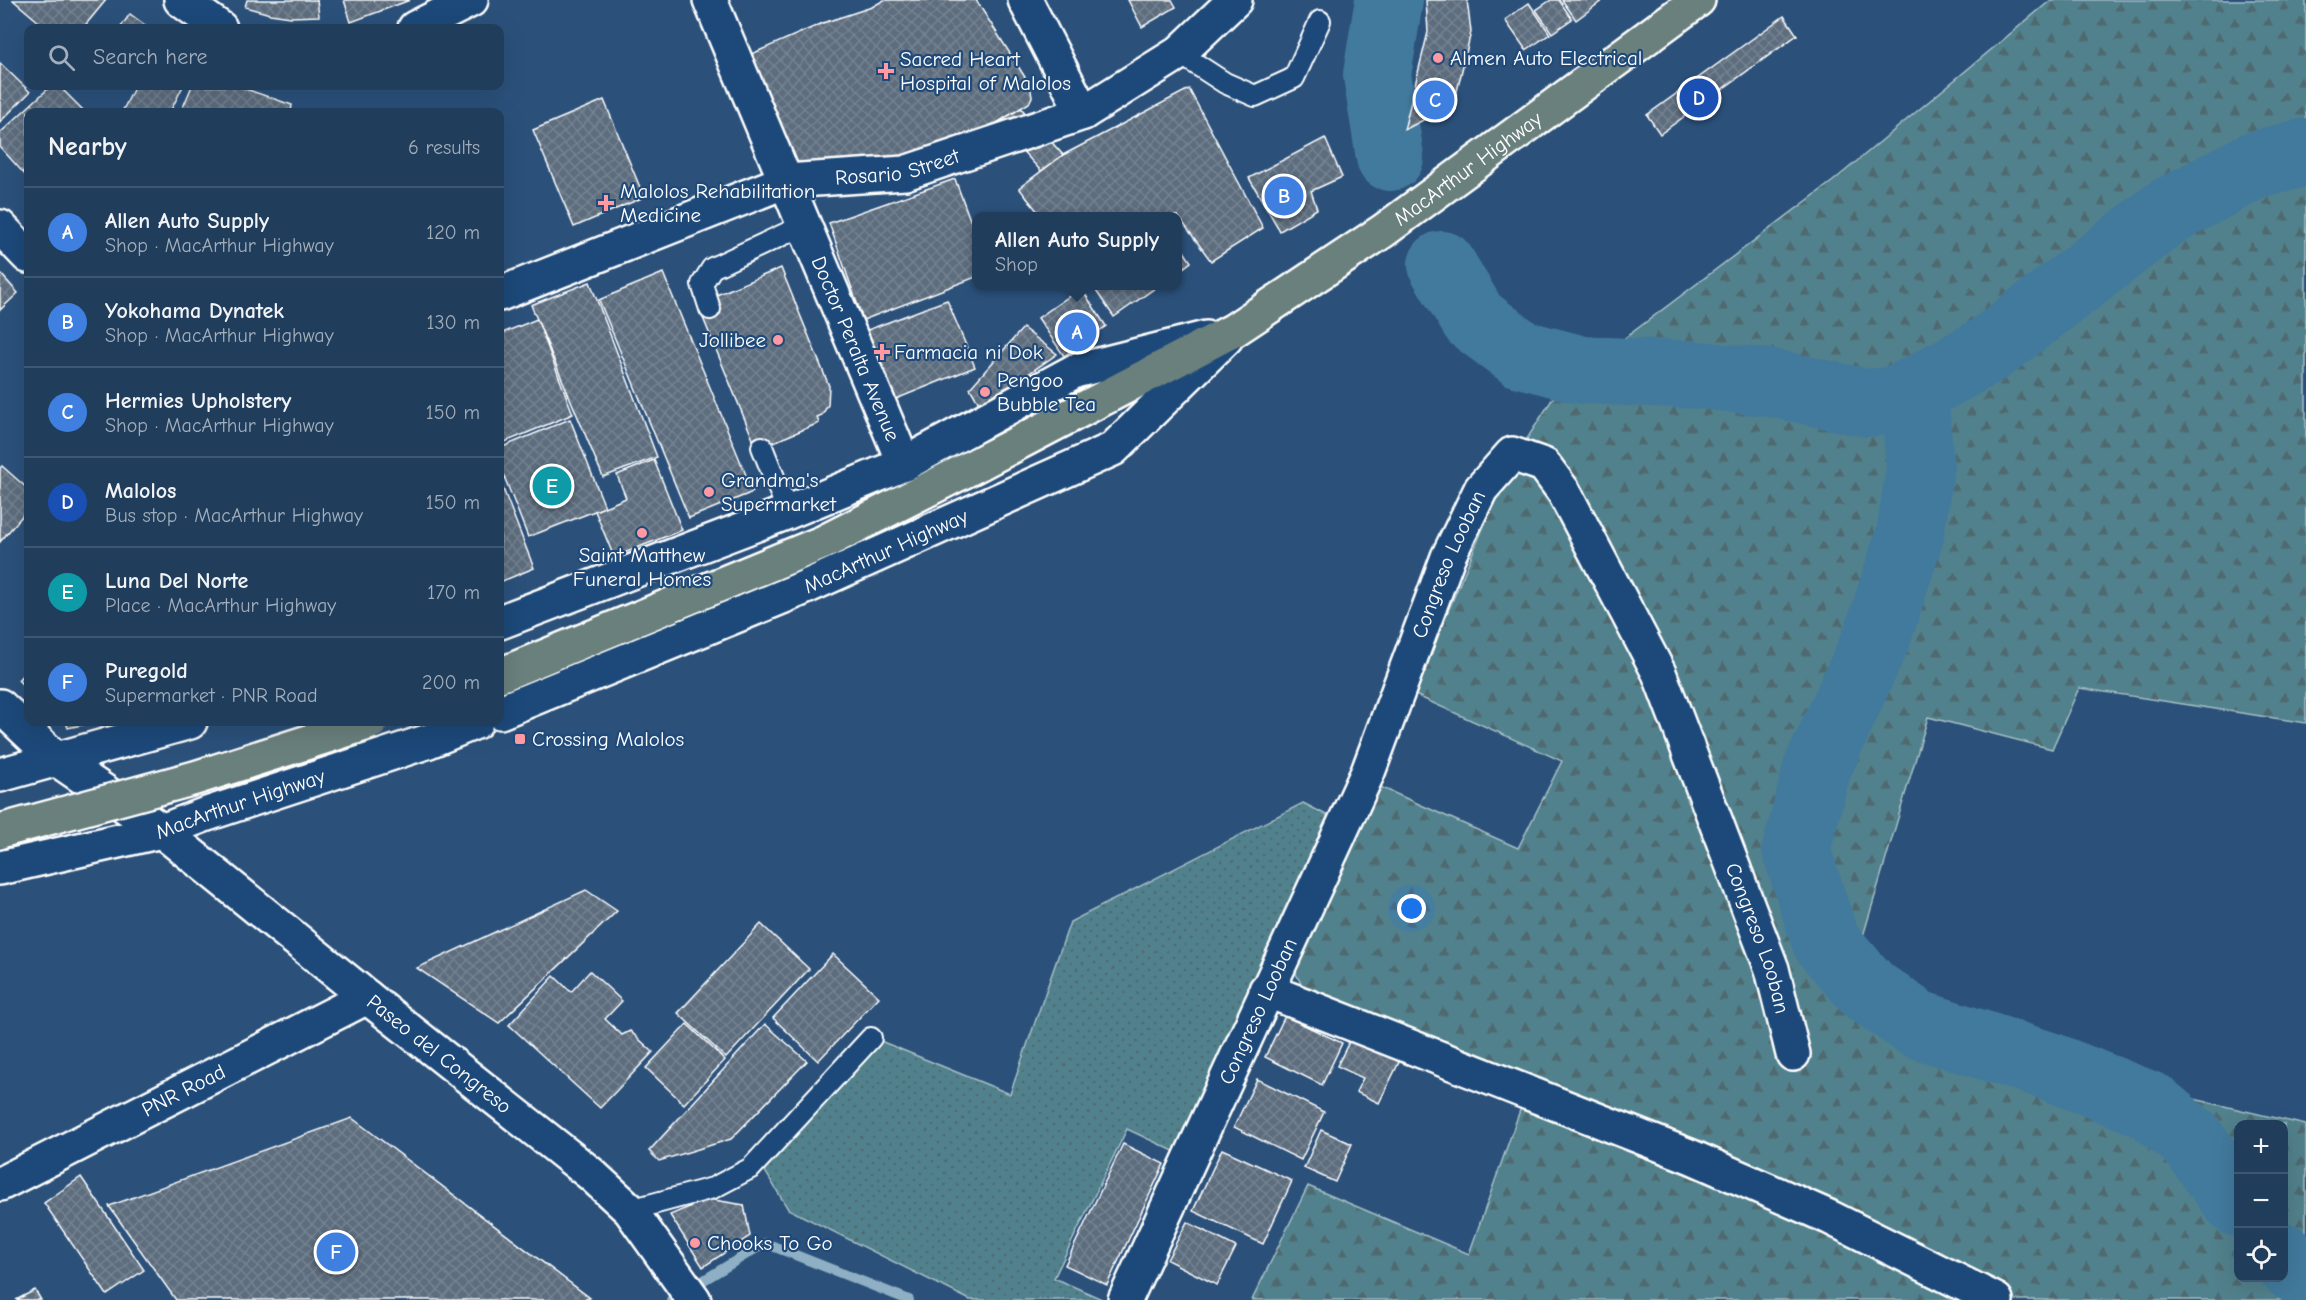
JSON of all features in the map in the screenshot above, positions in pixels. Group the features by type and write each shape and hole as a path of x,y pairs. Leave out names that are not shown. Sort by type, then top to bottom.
{"highway":[{"name":"MacArthur Highway","path":"504,673 824,542 1234,330 1383,231 1698,0"},
{"name":"MacArthur Highway","path":"0,831 195,778 358,726"}],"street":[{"path":"181,0 214,24"},
{"path":"423,24 471,0"},
{"name":"Doctor Peralta Avenue","path":"710,0 904,464"},
{"path":"1025,0 1083,113"},
{"name":"Rosario Street","path":"504,292 786,181 905,173 1083,113 1179,52 1235,0"},
{"path":"0,227 24,252"},
{"name":"MacArthur Highway","path":"504,620 788,512 904,464 1075,371 1234,330"},
{"name":"MacArthur Highway","path":"504,710 799,590 1113,449 1234,330"},
{"name":"Congreso Looban","path":"1125,1300 1368,772 1448,557 1481,489 1512,454 1544,465 1564,492 1659,674 1772,969 1794,1054"},
{"name":"Paseo del Congreso","path":"0,706 55,758 162,831 366,997 591,1174 630,1210 694,1300"},
{"path":"0,775 175,726"},
{"name":"MacArthur Highway","path":"0,868 162,831 429,741 466,726"},
{"path":"1266,990 1692,1157 1830,1217 1996,1300"},
{"name":"PNR Road","path":"0,1184 366,997"}],"lane":[{"path":"1179,52 1225,83 1255,96 1294,78 1320,21"},
{"path":"710,309 702,284 712,268 804,225"},
{"path":"762,447 788,512"},
{"path":"630,1210 713,1188 751,1168 871,1038"}],"green space":[{"path":"2051,0 2306,0 2306,723 2079,688 2052,749 1928,717 1861,943 1895,985 1961,1022 2151,1089 2284,1120 2234,1120 2234,1282 2288,1282 2288,1121 2306,1125 2306,1300 1252,1300 1308,1186 1469,1254 1530,1082 1307,995 1293,968 1376,785 1518,848 1562,761 1413,694 1509,467 1560,387 1833,181"},
{"path":"1303,803 1344,824 1182,1155 1127,1129 1054,1278 1104,1300 970,1300 788,1209 754,1153 868,1036 1010,1094 1070,922"}],"building":[{"path":"13,0 106,0 86,24 41,24"},
{"path":"247,0 317,0 319,16 291,17 270,14 245,7"},
{"path":"344,0 410,0 351,22"},
{"name":"Sacred Heart Hospital of Malolos","path":"884,0 976,0 1030,85 1032,97 1029,103 997,123 907,156 787,165 747,56 823,23 872,7"},
{"path":"1128,0 1172,0 1176,7 1142,27"},
{"path":"1426,0 1467,0 1471,32 1454,104 1404,130 1428,32"},
{"path":"1551,0 1559,0 1572,19 1552,33 1536,10"},
{"path":"1562,0 1603,0 1576,20"},
{"path":"1529,3 1550,34 1526,50 1505,20"},
{"path":"130,14 144,24 123,24"},
{"path":"1784,16 1797,35 1660,134 1647,115"},
{"path":"0,63 24,86 24,90 30,92 0,122"},
{"name":"Sacred Heart Hospital of Malolos","path":"1189,89 1263,228 1211,261 1182,221 1182,212 1038,212 1019,188 1063,155"},
{"path":"47,90 63,90 81,108 27,108"},
{"path":"133,90 181,90 172,108 124,108"},
{"path":"190,90 249,90 292,105 292,108 183,108"},
{"path":"604,100 644,197 574,227 533,130"},
{"path":"1021,108 1063,155 1041,171 997,123"},
{"path":"24,111 24,174 0,147 0,133"},
{"path":"1325,138 1342,177 1311,191 1317,209 1280,231 1249,178"},
{"path":"955,179 972,225 972,279 863,320 829,223"},
{"path":"1182,248 1191,262 1182,269"},
{"path":"781,268 829,386 828,405 822,415 817,417 819,423 757,449 701,313 717,305 714,296"},
{"path":"0,273 18,293 0,310"},
{"path":"663,273 753,492 689,518 599,300"},
{"path":"590,282 657,457 603,477 531,305"},
{"path":"1078,290 1082,290 1106,326 1064,356 1038,318"},
{"path":"1095,290 1152,290 1114,317"},
{"path":"947,300 975,367 891,401 865,331"},
{"path":"537,319 573,414 504,442 504,332"},
{"path":"1023,328 1057,354 981,407 970,388"},
{"path":"570,419 605,507 528,537 504,476 504,446"},
{"path":"654,460 682,530 614,557 595,511 626,498 617,475"},
{"path":"2,466 24,485 24,514 0,542 0,468"},
{"path":"504,491 534,568 504,580"},
{"path":"24,673 24,686 18,680"},
{"path":"586,890 617,911 499,1023 417,968"},
{"path":"761,924 809,969 726,1058 678,1013"},
{"path":"833,954 879,997 818,1061 773,1018"},
{"path":"590,971 622,1001 605,1019 622,1035 630,1031 653,1052 600,1108 509,1025 554,976 571,992"},
{"path":"1285,1016 1342,1043 1322,1085 1265,1057"},
{"path":"687,1024 725,1060 684,1104 646,1068"},
{"path":"765,1024 807,1061 731,1139 659,1161 649,1151"},
{"path":"1354,1032 1402,1056 1379,1103 1356,1092 1363,1078 1337,1066"},
{"path":"1257,1079 1324,1112 1301,1160 1234,1127"},
{"path":"352,1118 590,1298 582,1300 176,1300 109,1206"},
{"path":"1321,1130 1352,1144 1335,1182 1304,1168"},
{"path":"1123,1144 1164,1164 1107,1285 1065,1265"},
{"path":"1222,1149 1292,1181 1263,1244 1193,1211"},
{"path":"81,1177 144,1270 107,1295 44,1203"},
{"path":"708,1199 744,1205 750,1236 703,1267 670,1215"},
{"path":"1187,1222 1236,1247 1217,1285 1167,1260"},
{"path":"35,1290 41,1300 16,1300"}],"waterway":[{"path":"1389,0 1377,75 1390,157"},
{"path":"1442,265 1474,319 1521,354 1582,370 1700,375 1772,383 1867,403 1891,401 1914,391 1988,350 2167,212 2255,165 2306,152"},
{"path":"1914,391 1920,468 1910,535 1877,637 1817,769 1796,850 1826,942 1869,991 1917,1024 2049,1066 2151,1106 2191,1139 2234,1198"},
{"path":"671,1300 765,1243 909,1300"},
{"path":"2288,1261 2295,1269 2306,1275"}],"tunnel":[{"path":"416,726 429,741"}],"place":[{"name":"Almen Auto Electrical","path":"1438,58"},
{"name":"Sacred Heart Hospital of Malolos","path":"886,71"},
{"name":"Malolos","path":"1699,98"},
{"name":"Hermies Upholstery","path":"1435,100"},
{"name":"Yokohama Dynatek","path":"1284,196"},
{"name":"Malolos Rehabilitation Medicine","path":"606,203"},
{"name":"Allen Auto Supply","path":"1077,332"},
{"name":"Jollibee","path":"778,340"},
{"name":"Farmacia ni Dok","path":"882,352"},
{"name":"Pengoo Bubble Tea","path":"985,392"},
{"name":"Luna Del Norte","path":"552,486"},
{"name":"Grandma's Supermarket","path":"709,492"},
{"name":"Saint Matthew Funeral Homes","path":"642,533"},
{"name":"Crossing Malolos","path":"520,739"},
{"name":"Chooks To Go","path":"695,1243"},
{"name":"Puregold","path":"336,1252"}]}
